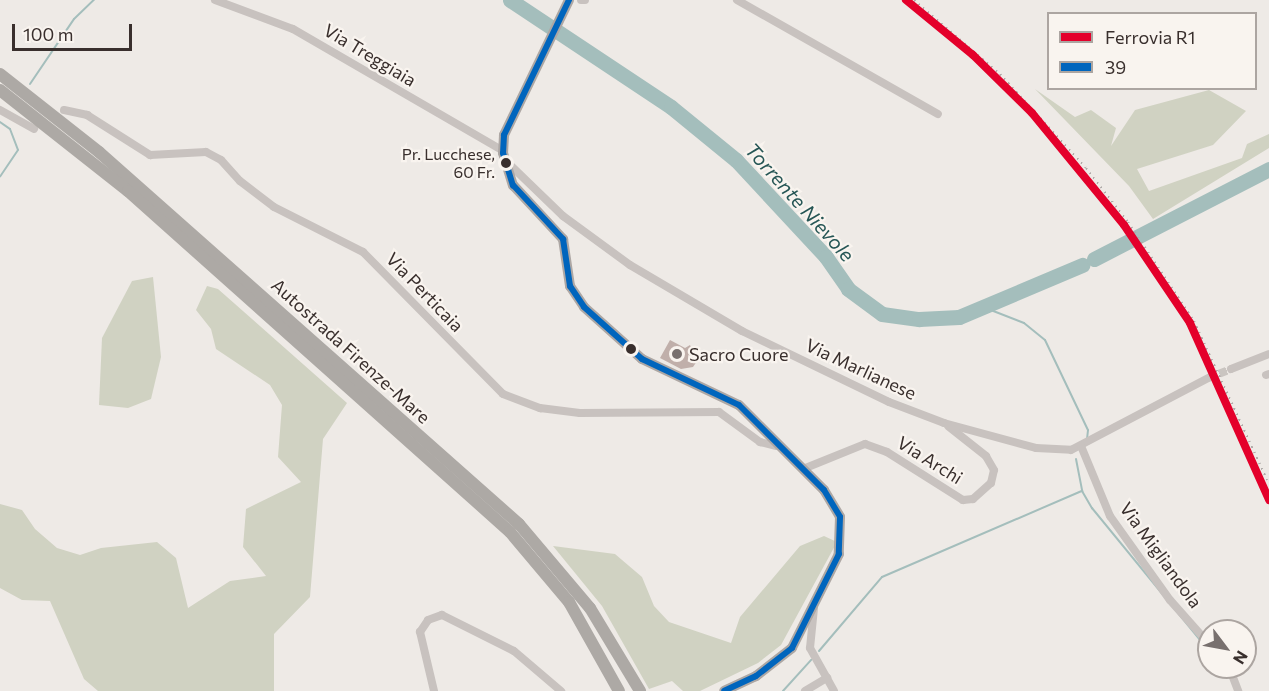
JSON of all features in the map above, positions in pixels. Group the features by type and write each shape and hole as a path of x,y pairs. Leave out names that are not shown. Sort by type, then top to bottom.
{"highway":[{"name":"Autostrada Firenze-Mare","path":"0,74 99,152 519,525 590,608 640,691"},
{"name":"Autostrada Firenze-Mare","path":"0,90 128,191 510,532 568,602 619,691"}],"main road":[{"path":"570,0 504,135 503,155 524,201 563,239 570,286 584,307 666,374 728,397 776,446 803,469 834,503 843,534 815,603 792,648 756,676 724,691"}],"street":[{"name":"Via Treggiaia","path":"215,0 293,29 503,155"},
{"path":"737,0 938,114"},
{"path":"0,110 34,129"},
{"name":"Via Perticaia","path":"64,110 87,115 150,155 206,152 221,160 274,207 363,252 496,388 519,401 621,416 719,412 760,442 776,446"},
{"name":"Via Marlianese","path":"503,155 563,216 630,265 752,336 889,402 944,423 1036,448 1081,446 1208,378"},
{"path":"1231,369 1269,354"},
{"name":"Via Archi","path":"803,469 865,444 887,452 963,500 974,499 991,483 992,463 944,423"},
{"name":"Via Migliandola","path":"1081,446 1110,516 1170,600 1197,630"},
{"path":"815,603 810,648 834,691"},
{"path":"434,691 420,632 428,620 442,615 514,651 561,691"},
{"path":"805,691 827,678"}],"green space":[{"path":"1035,89 1075,117 1091,110 1116,128 1111,146 1135,110 1209,90 1246,111 1213,145 1137,169 1149,191 1242,158 1247,144 1269,134 1269,148 1153,219 1129,186"},
{"path":"153,277 161,357 151,399 128,408 99,405 102,338 132,281"},
{"path":"207,286 218,289 347,403 323,439 310,597 274,634 274,691 98,691 84,679 50,601 22,600 0,588 0,504 22,510 35,529 57,548 80,555 101,548 157,542 176,558 188,608 230,581 266,576 243,547 246,509 301,482 278,457 282,405 270,385 216,349 211,329 196,310"},
{"path":"824,536 837,542 781,645 758,663 700,691 683,691 672,681 649,689 602,606 553,546 615,554 642,577 654,606 669,622 731,643 740,617 800,546"}],"building":[{"name":"Sacro Cuore","path":"670,340 685,348 690,345 697,361 693,367 681,369 660,358"}],"waterway":[{"path":"30,84 74,19 94,0"},
{"name":"Torrente Nievole","path":"510,0 671,107 736,160 826,257 848,289 882,314 919,319 959,317 1082,265"},
{"path":"0,122 10,129 18,150 0,177"},
{"name":"Torrente Nievole","path":"1094,259 1269,169"},
{"path":"983,307 1024,323 1045,340 1088,430 1087,439"},
{"path":"1076,459 1082,491 1092,508 1197,636"},
{"path":"819,651 882,577 1082,491"},
{"path":"783,691 811,660"}],"tunnel":[{"path":"1208,378 1231,369"}],"railway":[{"path":"914,0 1000,74 1086,168 1128,222 1194,321 1267,480"}],"rail line":[{"name":"R1","path":"906,0 973,55 1032,113 1124,225 1190,323 1269,500"}],"transit line":[{"name":"39","path":"569,0 504,135 503,153 513,185 563,239 570,286 584,307 642,359 739,405 824,490 840,517 839,554 792,648 756,676 724,691"}],"place":[{"name":"Pr. Lucchese, 60 Fr.","path":"506,163"},
{"name":"Sacro Cuore","path":"677,354"}]}
